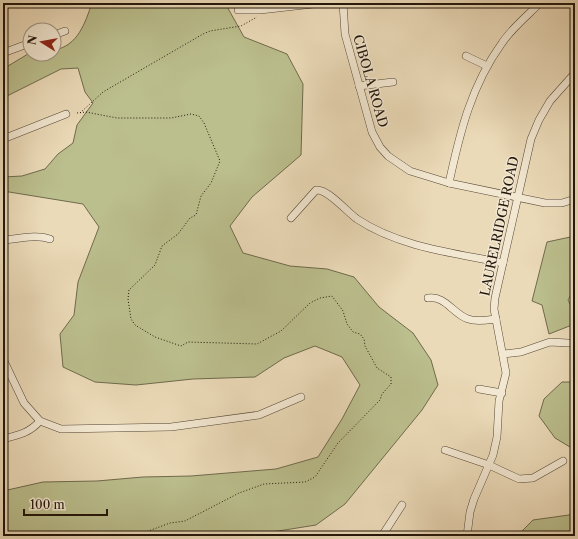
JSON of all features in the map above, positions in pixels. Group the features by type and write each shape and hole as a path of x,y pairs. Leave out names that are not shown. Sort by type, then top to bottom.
{"main road":[{"path":"3,5 8,3"}],"street":[{"path":"238,10 258,10 322,3 344,3"},
{"name":"CIBOLA ROAD","path":"344,3 345,34 372,132 380,147 388,156 410,171 449,183 545,203 562,203 575,199"},
{"path":"449,183 471,96 502,42 540,3"},
{"path":"3,53 22,46"},
{"path":"466,56 487,66"},
{"name":"LAURELRIDGE ROAD","path":"467,536 470,512 474,499 489,466 497,437 499,401 506,373 504,354 496,319 495,298 530,139 538,120 550,101 575,73"},
{"path":"359,86 393,82"},
{"path":"3,139 66,114"},
{"path":"291,218 316,190 324,191 357,219 383,234 407,242 503,263"},
{"path":"3,240 20,239 40,235 50,239"},
{"path":"428,298 438,298 468,319 496,319"},
{"path":"504,354 521,352 550,342 568,343"},
{"path":"3,359 24,403 40,421 69,430 171,427 259,415 301,397"},
{"path":"479,389 502,393"},
{"path":"3,439 32,430 40,421"},
{"path":"445,450 512,476 527,479 533,478 563,461"},
{"path":"382,536 402,506"}],"path":[{"path":"77,113 81,112 102,92 171,52 210,31 234,28 246,24 258,16 258,10"},
{"path":"66,114 86,112 118,118 171,118 192,114 199,116 204,123 220,161 211,183 201,196 196,215 190,218 178,234 162,246 155,264 129,290 128,299 131,319 140,330 155,338 181,346 188,342 257,344 281,331 310,303 320,298 332,296 343,311 347,324 353,332 360,334 364,339 365,346 374,364 391,377 391,384 382,394 380,400 338,443 315,477 305,482 264,484 239,493 185,521 170,523 135,536"}],"green space":[{"path":"92,3 225,3 244,37 287,54 303,84 301,155 252,197 230,226 243,253 290,266 327,269 354,277 379,307 413,333 431,360 438,385 422,410 345,504 316,525 272,532 263,536 3,536 3,491 43,482 191,476 276,469 318,457 342,419 360,385 342,357 315,346 284,358 255,377 193,379 136,385 95,382 63,367 60,334 74,315 78,282 99,227 83,204 3,191 3,177 22,176 45,169 58,154 73,143 77,125 93,103 85,92 78,68 61,69 3,98 3,69 22,58 22,62 62,62 62,48 75,39"},
{"path":"575,236 575,288 568,300 573,310 575,310 575,326 572,325 549,334 542,305 532,301 547,242"},
{"path":"562,382 575,382 575,450 555,438 539,416 544,399"},
{"path":"575,512 575,536 518,535 533,520 569,515"}]}
